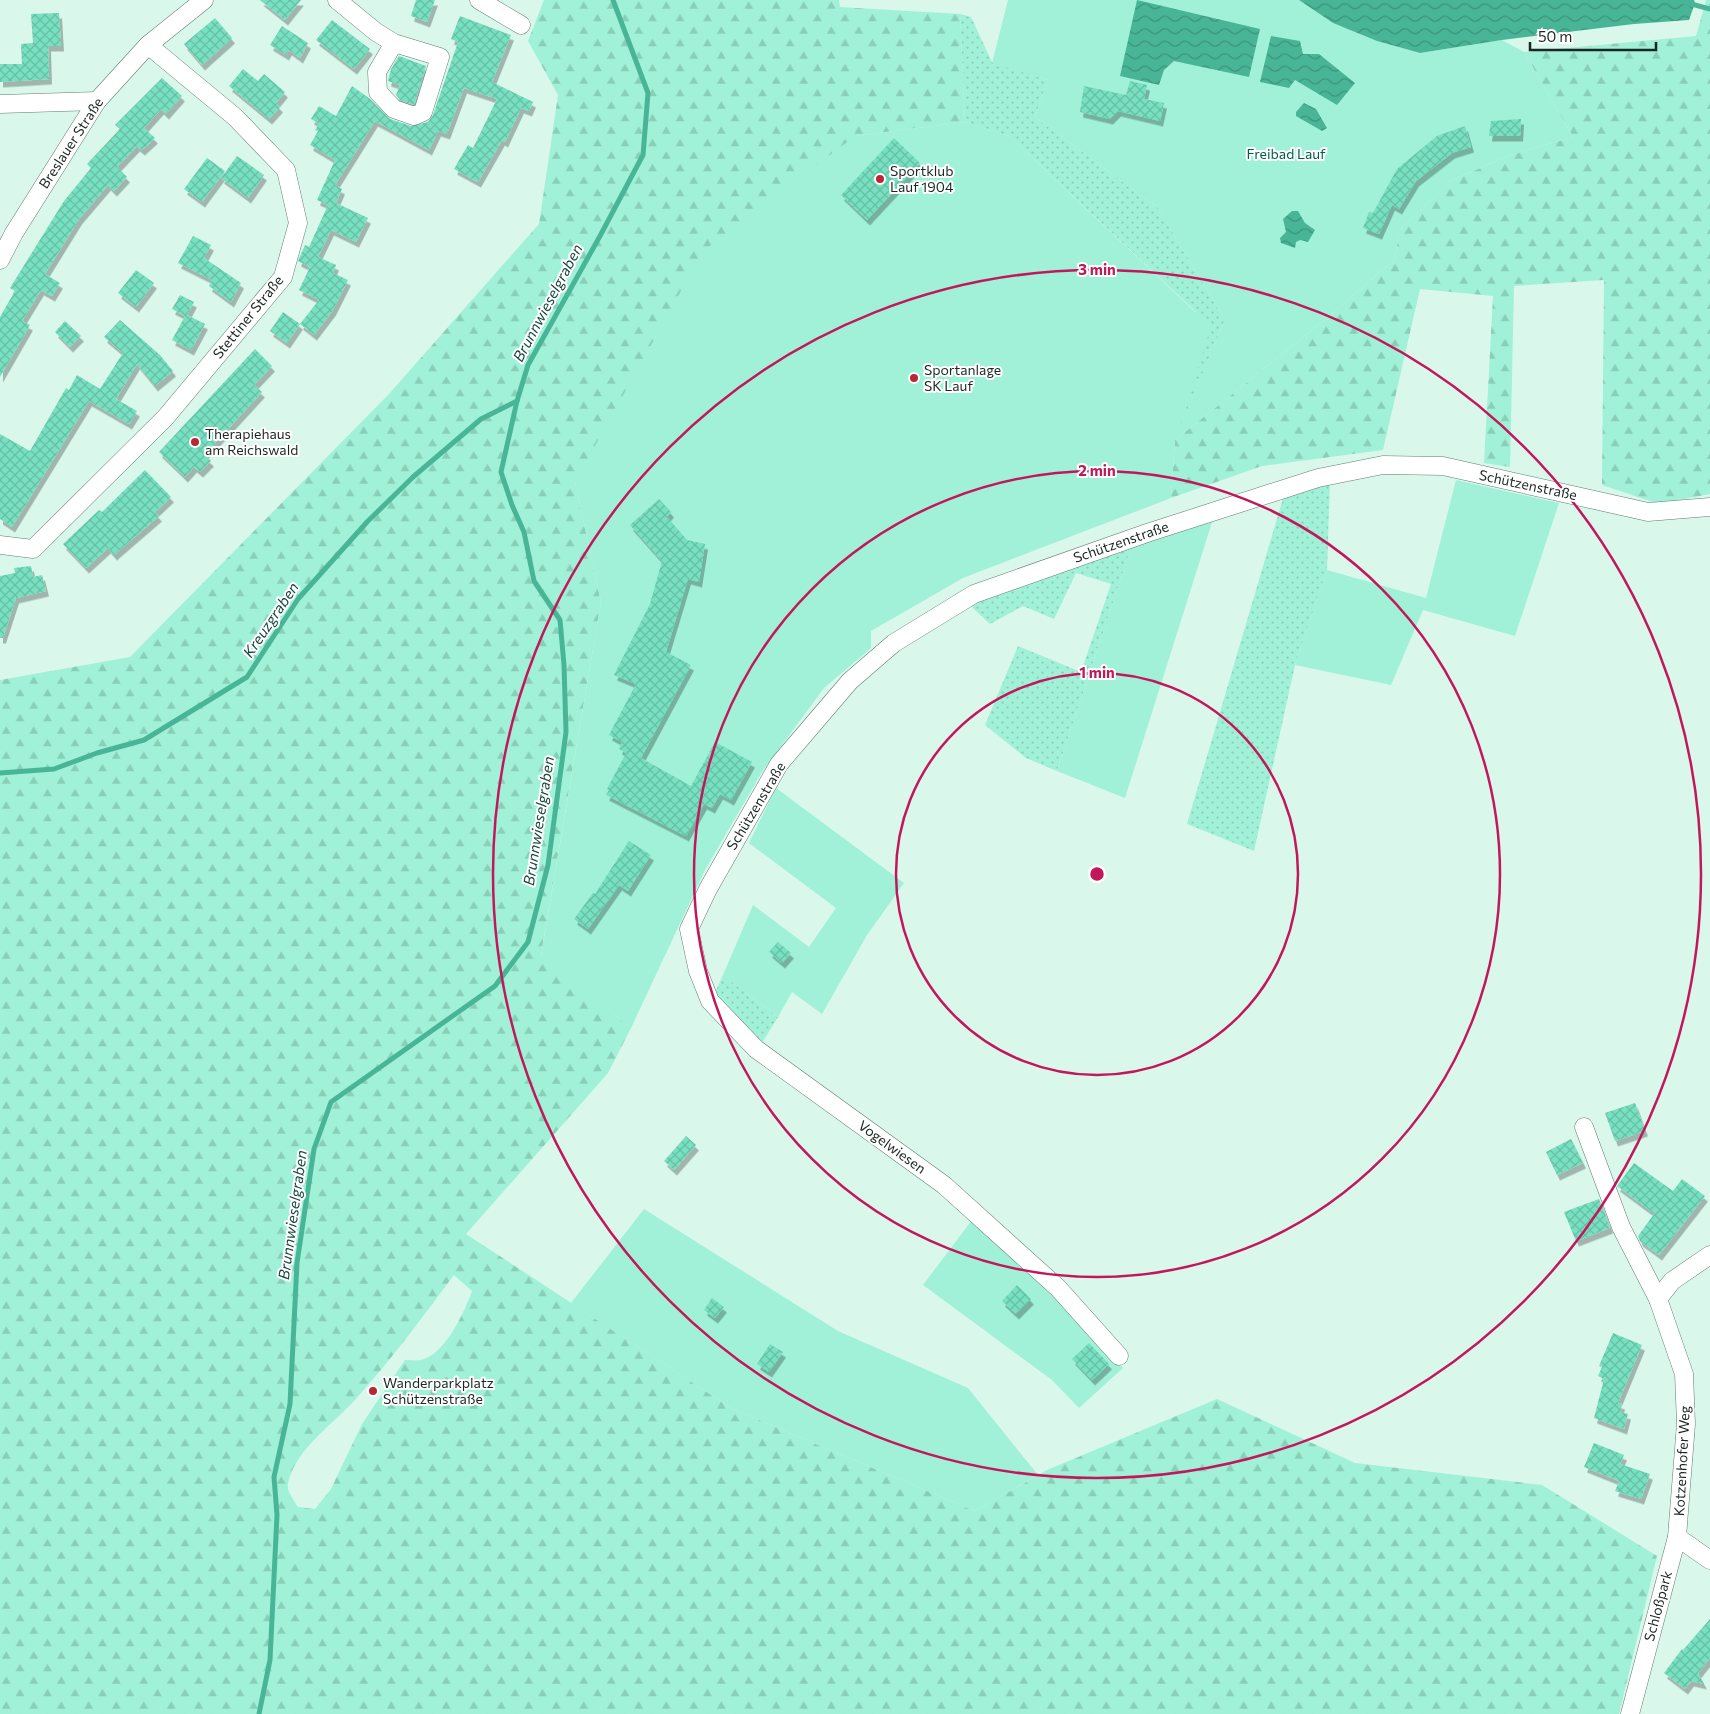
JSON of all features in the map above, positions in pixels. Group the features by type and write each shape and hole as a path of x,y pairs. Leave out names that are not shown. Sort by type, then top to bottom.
{"street":[{"name":"Breslauer Straße","path":"0,260 14,233 96,101 148,45 204,0"},
{"path":"337,0 376,32 394,43"},
{"path":"479,0 521,25"},
{"name":"Stettiner Straße","path":"0,545 33,549 165,418 283,277 298,223 286,170 235,117 148,45"},
{"path":"0,104 96,101"},
{"name":"Schützenstraße","path":"689,929 708,889 779,764 845,687 894,643 974,594 1147,533 1318,478 1383,465 1443,466 1648,512 1710,508"},
{"name":"Vogelwiesen","path":"689,929 698,971 710,1001 756,1049 944,1185 1058,1288 1119,1356"},
{"name":"Kotzenhofer Weg","path":"1584,1127 1621,1227 1658,1299 1684,1374 1686,1424 1677,1537"},
{"path":"1658,1299 1672,1281 1710,1254"},
{"path":"1677,1537 1710,1560"},
{"name":"Schloßpark","path":"1630,1714 1677,1537"}],"green space":[{"path":"544,0 839,0 840,7 960,14 965,122 855,136 575,482 601,602 541,955 631,1028 608,1073 466,1234 733,1409 975,1511 1047,1470 1217,1399 1355,1463 1542,1485 1657,1556 1619,1714 0,1714 0,680 130,657 389,394 539,224 558,95 528,41","holes":["454,1275 472,1291 453,1331 438,1350 421,1360 405,1360 362,1424 331,1489 315,1509 298,1507 289,1492 288,1483 292,1471 306,1449 367,1386 406,1339"]},
{"name":"Freibad Lauf","path":"1008,0 1299,0 1333,23 1377,41 1420,53 1502,40 1524,52 1573,137 1510,155 1450,181 1399,231 1395,259 1328,317 1175,440 1171,498 963,578 871,631 871,648 824,688 762,772 705,870 631,1028 541,956 601,602 575,482 703,251 855,136 965,122 1009,136 1211,327 1178,432 1225,320 1158,208 1035,117 1048,80 992,63"},
{"path":"1706,0 1710,0 1710,494 1659,504 1602,485 1604,280 1514,286 1510,467 1484,463 1493,296 1420,289 1383,450 1262,466 1171,498 1175,440 1328,317 1395,259 1399,231 1450,181 1510,155 1573,137 1524,52 1696,36"},
{"path":"960,14 971,17 992,62 1048,80 1035,117 1158,208 1225,320 1175,440 1182,325 1196,312 1009,136 965,122"},
{"path":"1456,480 1559,503 1515,636 1423,610 1391,685 1295,665 1327,570 1426,598"},
{"path":"1330,481 1327,570 1295,665 1254,851 1187,824 1284,495"},
{"path":"1213,519 1125,798 1057,771 1132,545"},
{"path":"1132,545 1057,771 1026,758 985,725 1018,646 1081,672 1111,584 1076,573 1054,619 1023,606 990,624 971,606 981,598"},
{"path":"776,788 904,883 867,935 822,1014 792,992 778,1017 723,975 753,905 809,947 836,908 749,843"},
{"path":"723,975 778,1017 760,1046 714,995"},
{"path":"644,1209 838,1331 968,1388 1038,1475 975,1511 733,1409 571,1303"},
{"path":"972,1220 1053,1291 1123,1368 1079,1408 1052,1380 923,1285"}],"water":[{"path":"1137,0 1260,29 1249,77 1174,61 1164,70 1159,85 1120,76"},
{"path":"1299,0 1694,0 1695,3 1689,20 1634,24 1502,40 1420,53 1377,41 1333,23"},
{"path":"1271,36 1300,41 1303,54 1319,54 1355,83 1337,105 1295,80 1289,88 1260,82"},
{"path":"1304,103 1316,109 1327,128 1322,131 1296,116 1296,112"},
{"path":"1292,211 1298,211 1305,223 1315,230 1308,242 1300,240 1296,242 1295,248 1281,243 1280,238 1286,232 1283,219"}],"building":[{"path":"260,0 301,0 285,20"},
{"path":"416,0 435,0 427,22 411,16"},
{"path":"59,13 61,46 48,46 49,79 0,82 0,64 22,64 21,44 33,43 31,14"},
{"path":"460,16 511,35 492,82 533,102 529,111 521,108 505,142 502,140 478,182 454,169 468,145 473,148 497,99 464,88 447,134 438,131 429,150 375,121 335,185 342,189 336,203 368,218 356,242 331,230 318,257 336,265 333,273 348,280 333,310 314,335 300,324 319,300 299,290 310,267 298,261 305,245 309,247 328,205 317,200 335,160 310,145 318,131 315,130 319,124 311,119 319,106 336,116 352,86 370,99 390,119 411,126 428,122 433,115 458,42 451,39"},
{"path":"215,18 232,38 202,65 184,44"},
{"path":"332,20 370,49 354,69 316,40"},
{"path":"282,26 308,43 300,58 289,50 286,55 270,45"},
{"path":"399,56 426,66 414,105 400,100 396,95 400,85 388,81 391,69"},
{"path":"243,69 258,81 264,74 285,92 276,103 280,107 269,119 229,86"},
{"path":"162,78 182,96 166,114 161,109 144,128 155,138 142,150 137,146 117,167 127,177 114,191 108,185 79,219 45,274 60,283 52,296 41,290 22,321 30,325 0,377 0,317 15,291 10,288 64,201 91,168 87,164 120,129 115,125"},
{"path":"1130,81 1147,85 1144,99 1164,103 1160,121 1118,111 1110,119 1080,112 1084,86 1126,95"},
{"path":"1521,119 1520,136 1489,136 1491,121"},
{"path":"1465,126 1471,147 1452,153 1416,181 1399,209 1392,205 1379,234 1363,228 1369,212 1373,213 1397,169 1437,136"},
{"name":"Sportklub Lauf 1904","path":"894,138 920,163 867,220 841,195"},
{"path":"237,156 264,175 248,198 221,178"},
{"path":"207,158 225,171 202,202 184,189"},
{"path":"193,236 211,245 204,258 241,283 231,302 209,286 212,280 178,263"},
{"path":"136,270 154,283 136,307 118,293"},
{"path":"180,295 194,302 187,315 205,324 191,350 172,340 185,316 172,309"},
{"path":"283,312 300,324 287,343 270,331"},
{"path":"120,320 160,355 173,371 155,386 137,364 116,399 137,411 129,424 89,401 12,527 0,519 0,434 30,451 66,388 69,390 77,375 100,389 123,353 104,337"},
{"path":"65,321 81,336 70,347 55,332"},
{"path":"255,349 272,366 254,385 262,392 204,455 211,461 200,472 194,467 185,477 159,452"},
{"path":"145,470 171,497 155,512 159,516 114,555 108,548 86,568 63,544 99,510 102,512"},
{"path":"659,499 671,512 667,517 687,540 705,544 699,582 688,579 666,652 691,665 641,758 691,786 715,742 752,762 731,800 720,794 712,808 704,804 686,836 606,795 609,790 607,789 626,753 619,749 622,742 609,735 636,684 614,675 650,604 662,561 630,525"},
{"path":"31,566 33,577 42,575 46,591 16,598 3,638 0,638 0,576 15,573 14,568"},
{"path":"629,841 651,855 628,891 619,885 588,929 574,919 593,893 595,894"},
{"path":"778,942 791,953 782,963 769,952"},
{"path":"1635,1103 1645,1131 1615,1141 1605,1113"},
{"path":"686,1136 696,1145 674,1170 664,1161"},
{"path":"1571,1139 1583,1163 1557,1175 1546,1152"},
{"path":"1634,1163 1673,1191 1682,1179 1705,1196 1659,1255 1640,1241 1638,1236 1657,1210 1652,1212 1617,1186"},
{"path":"1599,1199 1610,1228 1576,1241 1564,1212"},
{"path":"1017,1285 1031,1299 1016,1314 1002,1301"},
{"path":"712,1298 724,1307 715,1318 704,1310"},
{"path":"1613,1333 1642,1345 1618,1403 1622,1404 1620,1412 1628,1414 1624,1429 1594,1418 1604,1379 1598,1376 1602,1367 1599,1366"},
{"path":"1089,1343 1109,1364 1092,1380 1072,1359"},
{"path":"770,1344 783,1352 769,1372 757,1364"},
{"path":"1594,1443 1624,1455 1620,1464 1650,1474 1641,1499 1615,1491 1619,1481 1584,1467"},
{"path":"1710,1619 1710,1658 1698,1673 1704,1684 1691,1681 1685,1689 1664,1673 1682,1649"}],"waterway":[{"name":"Brunnwieselgraben","path":"259,1714 270,1660 277,1515 274,1477 290,1404 297,1263 314,1149 331,1102 495,986 528,942 548,865 566,732 564,665 560,620 534,581 524,532 512,505 501,472 517,401 528,365 643,155 648,93 613,0"},
{"path":"1677,0 1710,9"},
{"name":"Kreuzgraben","path":"0,773 54,769 97,753 144,740 247,677 298,599 367,522 413,477 481,419 517,401"}],"place":[{"name":"Sportklub Lauf 1904","path":"880,179"},
{"name":"Sportanlage SK Lauf","path":"914,378"},
{"name":"Therapiehaus am Reichswald","path":"195,442"},
{"name":"Wanderparkplatz Schützenstraße","path":"373,1391"}]}
